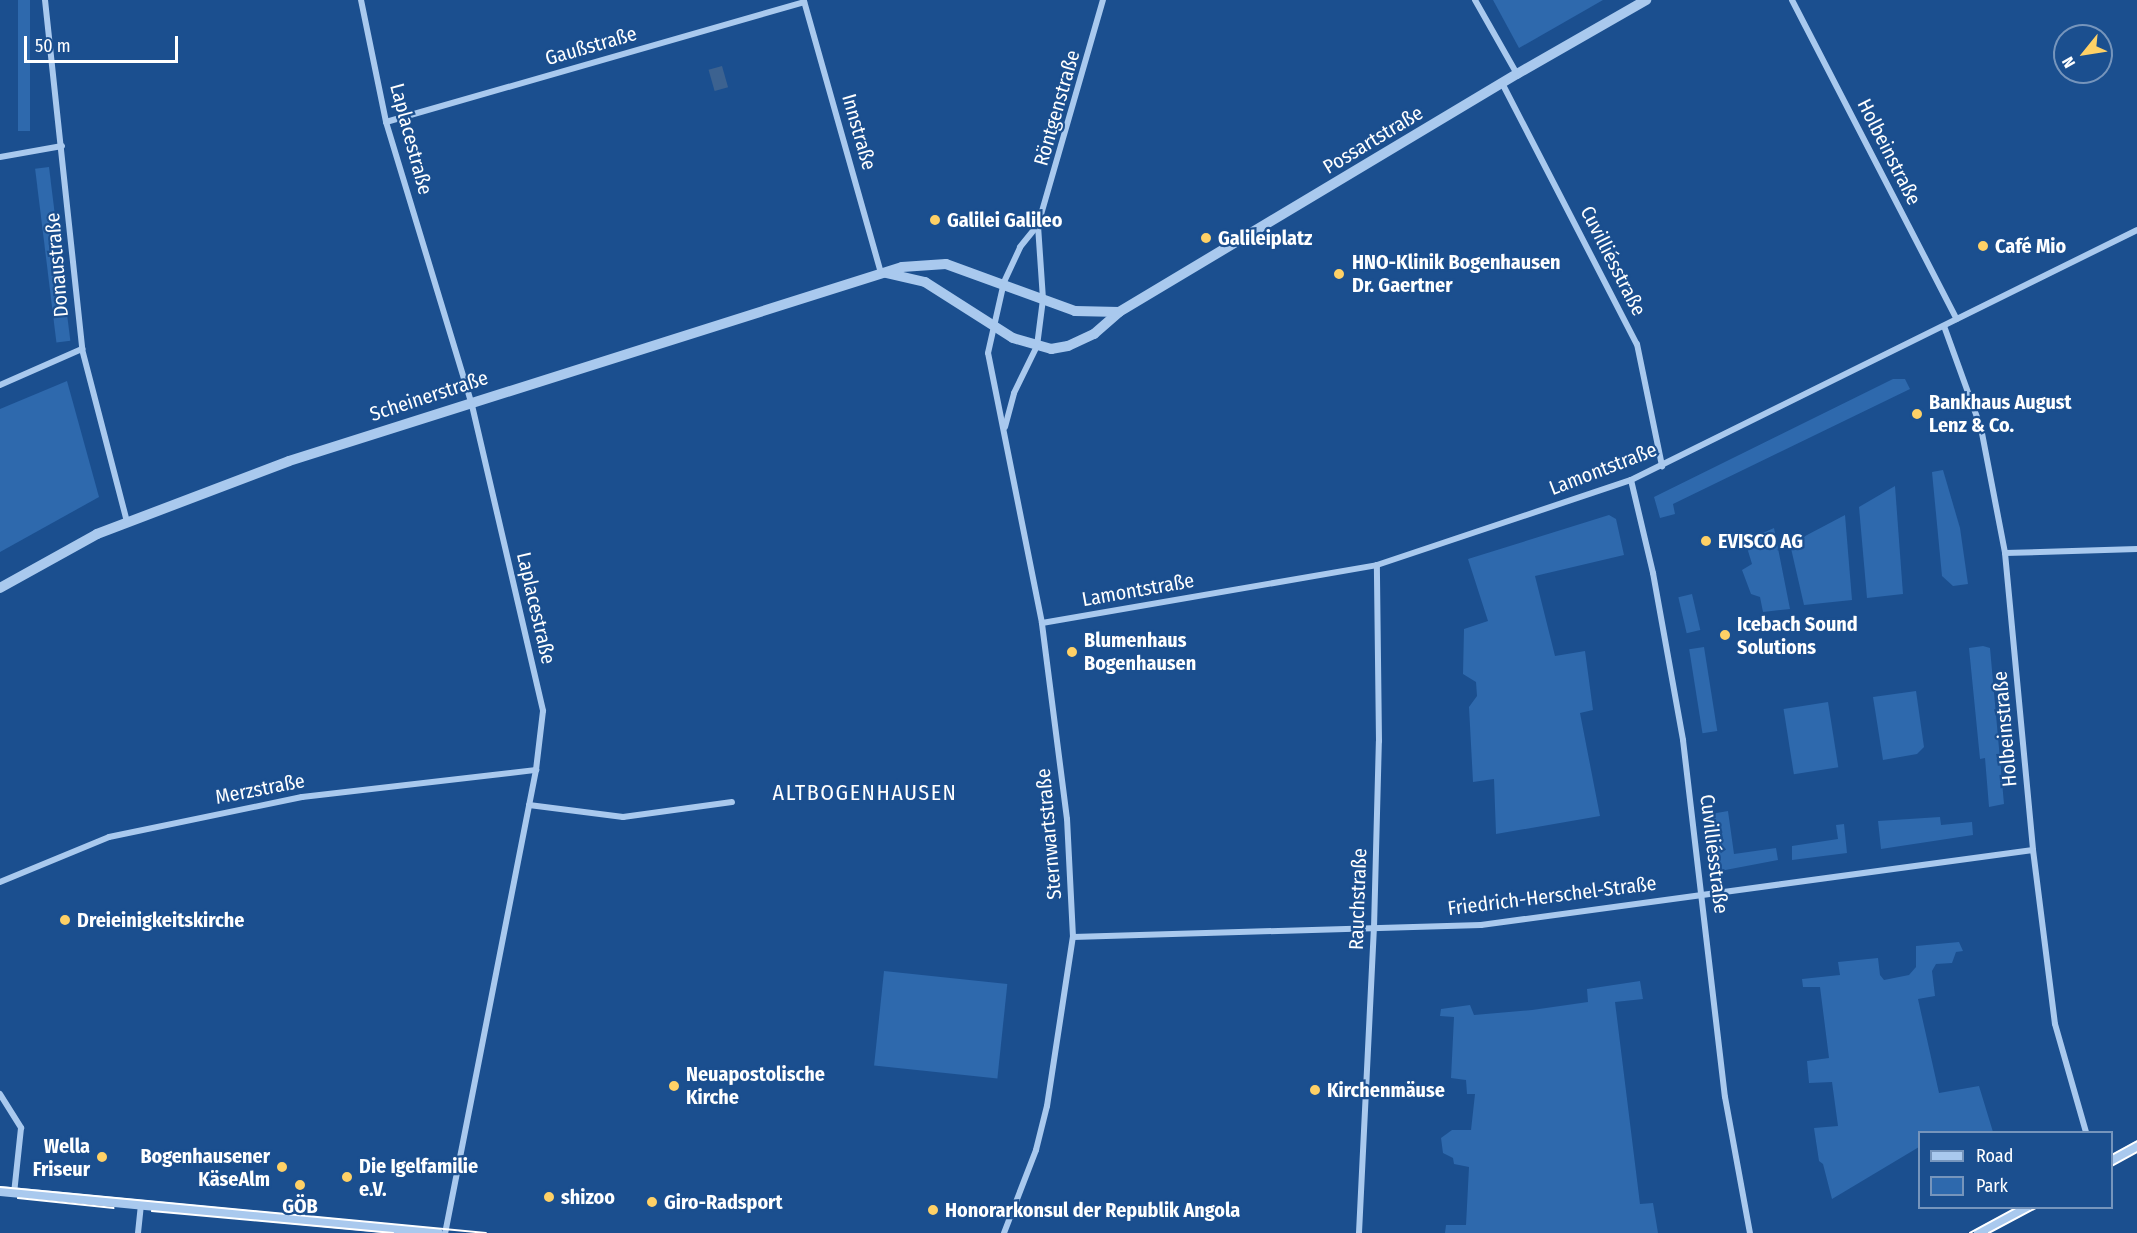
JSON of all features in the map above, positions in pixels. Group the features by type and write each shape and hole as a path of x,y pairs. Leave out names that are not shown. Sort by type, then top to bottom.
{"street":[{"name":"Donaustraße","path":"45,0 82,349 127,522"},
{"name":"Laplacestraße","path":"361,0 386,122 471,401 543,711 536,770 445,1233"},
{"name":"Röntgenstraße","path":"1043,299 1038,225 1103,0"},
{"path":"1475,0 1517,74"},
{"name":"Possartstraße","path":"1119,312 1517,74 1646,0"},
{"name":"Holbeinstraße","path":"1792,0 1957,319"},
{"name":"Gaußstraße","path":"386,122 804,1"},
{"name":"Innstraße","path":"804,1 881,273"},
{"name":"Cuvilliésstraße","path":"1502,83 1636,344 1662,466"},
{"path":"0,157 62,146"},
{"name":"Röntgenstraße","path":"1004,282 1020,247 1038,225"},
{"name":"Lamontstraße","path":"1042,623 1377,565 1631,480 2137,230"},
{"path":"881,273 922,264 946,264 1004,282 1075,310 1119,312"},
{"path":"881,273 925,282 992,326 1037,346 1068,346 1094,334 1119,312"},
{"name":"Scheinerstraße","path":"0,588 97,534 289,461 471,401 881,273"},
{"path":"992,326 1004,282"},
{"path":"1037,346 1043,299"},
{"name":"Sternwartstraße","path":"992,326 988,353 1005,427 1042,623 1067,819 1073,937 1047,1106 1036,1150 1004,1233"},
{"name":"Holbeinstraße","path":"1944,326 1982,428 2005,553 2033,850 2055,1024 2086,1131"},
{"name":"Sternwartstraße","path":"1005,427 1014,393 1037,346"},
{"path":"0,385 82,349"},
{"name":"Cuvilliésstraße","path":"1631,480 1653,573 1683,740 1725,1097 1750,1233"},
{"path":"2005,553 2137,549"},
{"name":"Rauchstraße","path":"1359,1233 1374,928 1379,741 1377,565"},
{"name":"Merzstraße","path":"0,882 109,837 291,799 536,770"},
{"path":"529,805 623,818 732,802"},
{"name":"Friedrich-Herschel-Straße","path":"1073,937 1481,924 2033,850"},
{"path":"0,1094 21,1128 14,1193"},
{"path":"2113,1159 2137,1146"},
{"path":"0,1191 375,1230 438,1233"},
{"path":"138,1233 141,1206"},
{"path":"1979,1233 2024,1209"}],"green space":[{"path":"18,0 30,0 30,131 18,131"},
{"path":"1493,0 1603,0 1519,48"},
{"path":"49,167 70,341 56,342 35,169"},
{"path":"1893,379 1905,379 1910,389 1673,504 1675,514 1660,518 1654,497"},
{"path":"67,381 99,497 0,552 0,409"},
{"path":"1943,470 1960,528 1968,584 1953,586 1942,576 1932,472"},
{"path":"1895,486 1903,594 1867,598 1859,507"},
{"path":"1609,515 1616,519 1624,555 1535,576 1555,656 1585,651 1593,710 1580,713 1600,816 1496,834 1494,779 1473,782 1469,707 1477,696 1476,682 1463,674 1464,629 1488,621 1468,559"},
{"path":"1845,515 1852,600 1804,605 1790,544"},
{"path":"1774,528 1790,609 1763,612 1760,597 1751,594 1742,570 1752,564 1745,541"},
{"path":"1692,594 1700,630 1687,633 1678,597"},
{"path":"1983,646 1990,648 2004,804 1989,807 1985,758 1980,759 1969,648"},
{"path":"1704,647 1717,731 1702,733 1689,649"},
{"path":"1916,691 1924,747 1917,754 1883,760 1873,697"},
{"path":"1828,702 1838,767 1794,774 1784,709"},
{"path":"1728,811 1734,854 1776,848 1778,860 1720,871 1711,814"},
{"path":"1940,817 1941,825 1972,822 1973,835 1881,849 1878,821"},
{"path":"1844,824 1847,853 1792,860 1792,846 1838,839 1836,825"},
{"path":"1959,942 1963,951 1956,952 1952,963 1936,964 1932,971 1935,996 1918,999 1939,1093 1979,1086 1993,1131 1918,1131 1918,1148 1832,1199 1823,1164 1819,1161 1814,1128 1838,1126 1832,1082 1809,1083 1807,1061 1829,1058 1820,987 1803,987 1802,979 1840,975 1838,962 1878,958 1880,975 1884,980 1909,975 1916,967 1916,946"},
{"path":"884,971 1007,984 997,1078 874,1065"},
{"path":"1640,981 1643,999 1615,1002 1640,1204 1653,1203 1658,1233 1445,1233 1446,1225 1466,1225 1469,1167 1454,1164 1453,1158 1443,1153 1441,1138 1452,1130 1471,1130 1475,1094 1467,1094 1466,1080 1451,1078 1454,1017 1440,1016 1441,1009 1470,1005 1474,1015 1532,1010 1588,1002 1587,989"}],"shaded area":[{"path":"722,66 728,87 715,91 709,70"}],"tram line":[{"path":"2113,1154 2137,1141"},
{"path":"2113,1165 2137,1152"},
{"path":"0,1187 486,1233"},
{"path":"18,1198 113,1208"},
{"path":"1970,1233 2014,1209"},
{"path":"1989,1233 2034,1209"},
{"path":"152,1211 393,1233"}],"place":[{"name":"Galilei Galileo","path":"935,220"},
{"name":"Galileiplatz","path":"1206,238"},
{"name":"Café Mio","path":"1983,246"},
{"name":"HNO-Klinik Bogenhausen Dr. Gaertner","path":"1339,274"},
{"name":"Bankhaus August Lenz & Co.","path":"1917,414"},
{"name":"EVISCO AG","path":"1706,541"},
{"name":"Icebach Sound Solutions","path":"1725,635"},
{"name":"Blumenhaus Bogenhausen","path":"1072,652"},
{"name":"Dreieinigkeitskirche","path":"65,920"},
{"name":"Neuapostolische Kirche","path":"674,1086"},
{"name":"Kirchenmäuse","path":"1315,1090"},
{"name":"Wella Friseur","path":"102,1157"},
{"name":"Bogenhausener KäseAlm","path":"282,1167"},
{"name":"Die Igelfamilie e.V.","path":"347,1177"},
{"name":"GÖB","path":"300,1185"},
{"name":"shizoo","path":"549,1197"},
{"name":"Giro-Radsport","path":"652,1202"},
{"name":"Honorarkonsul der Republik Angola","path":"933,1210"}],"district":[{"name":"ALTBOGENHAUSEN","path":"865,793"}]}
